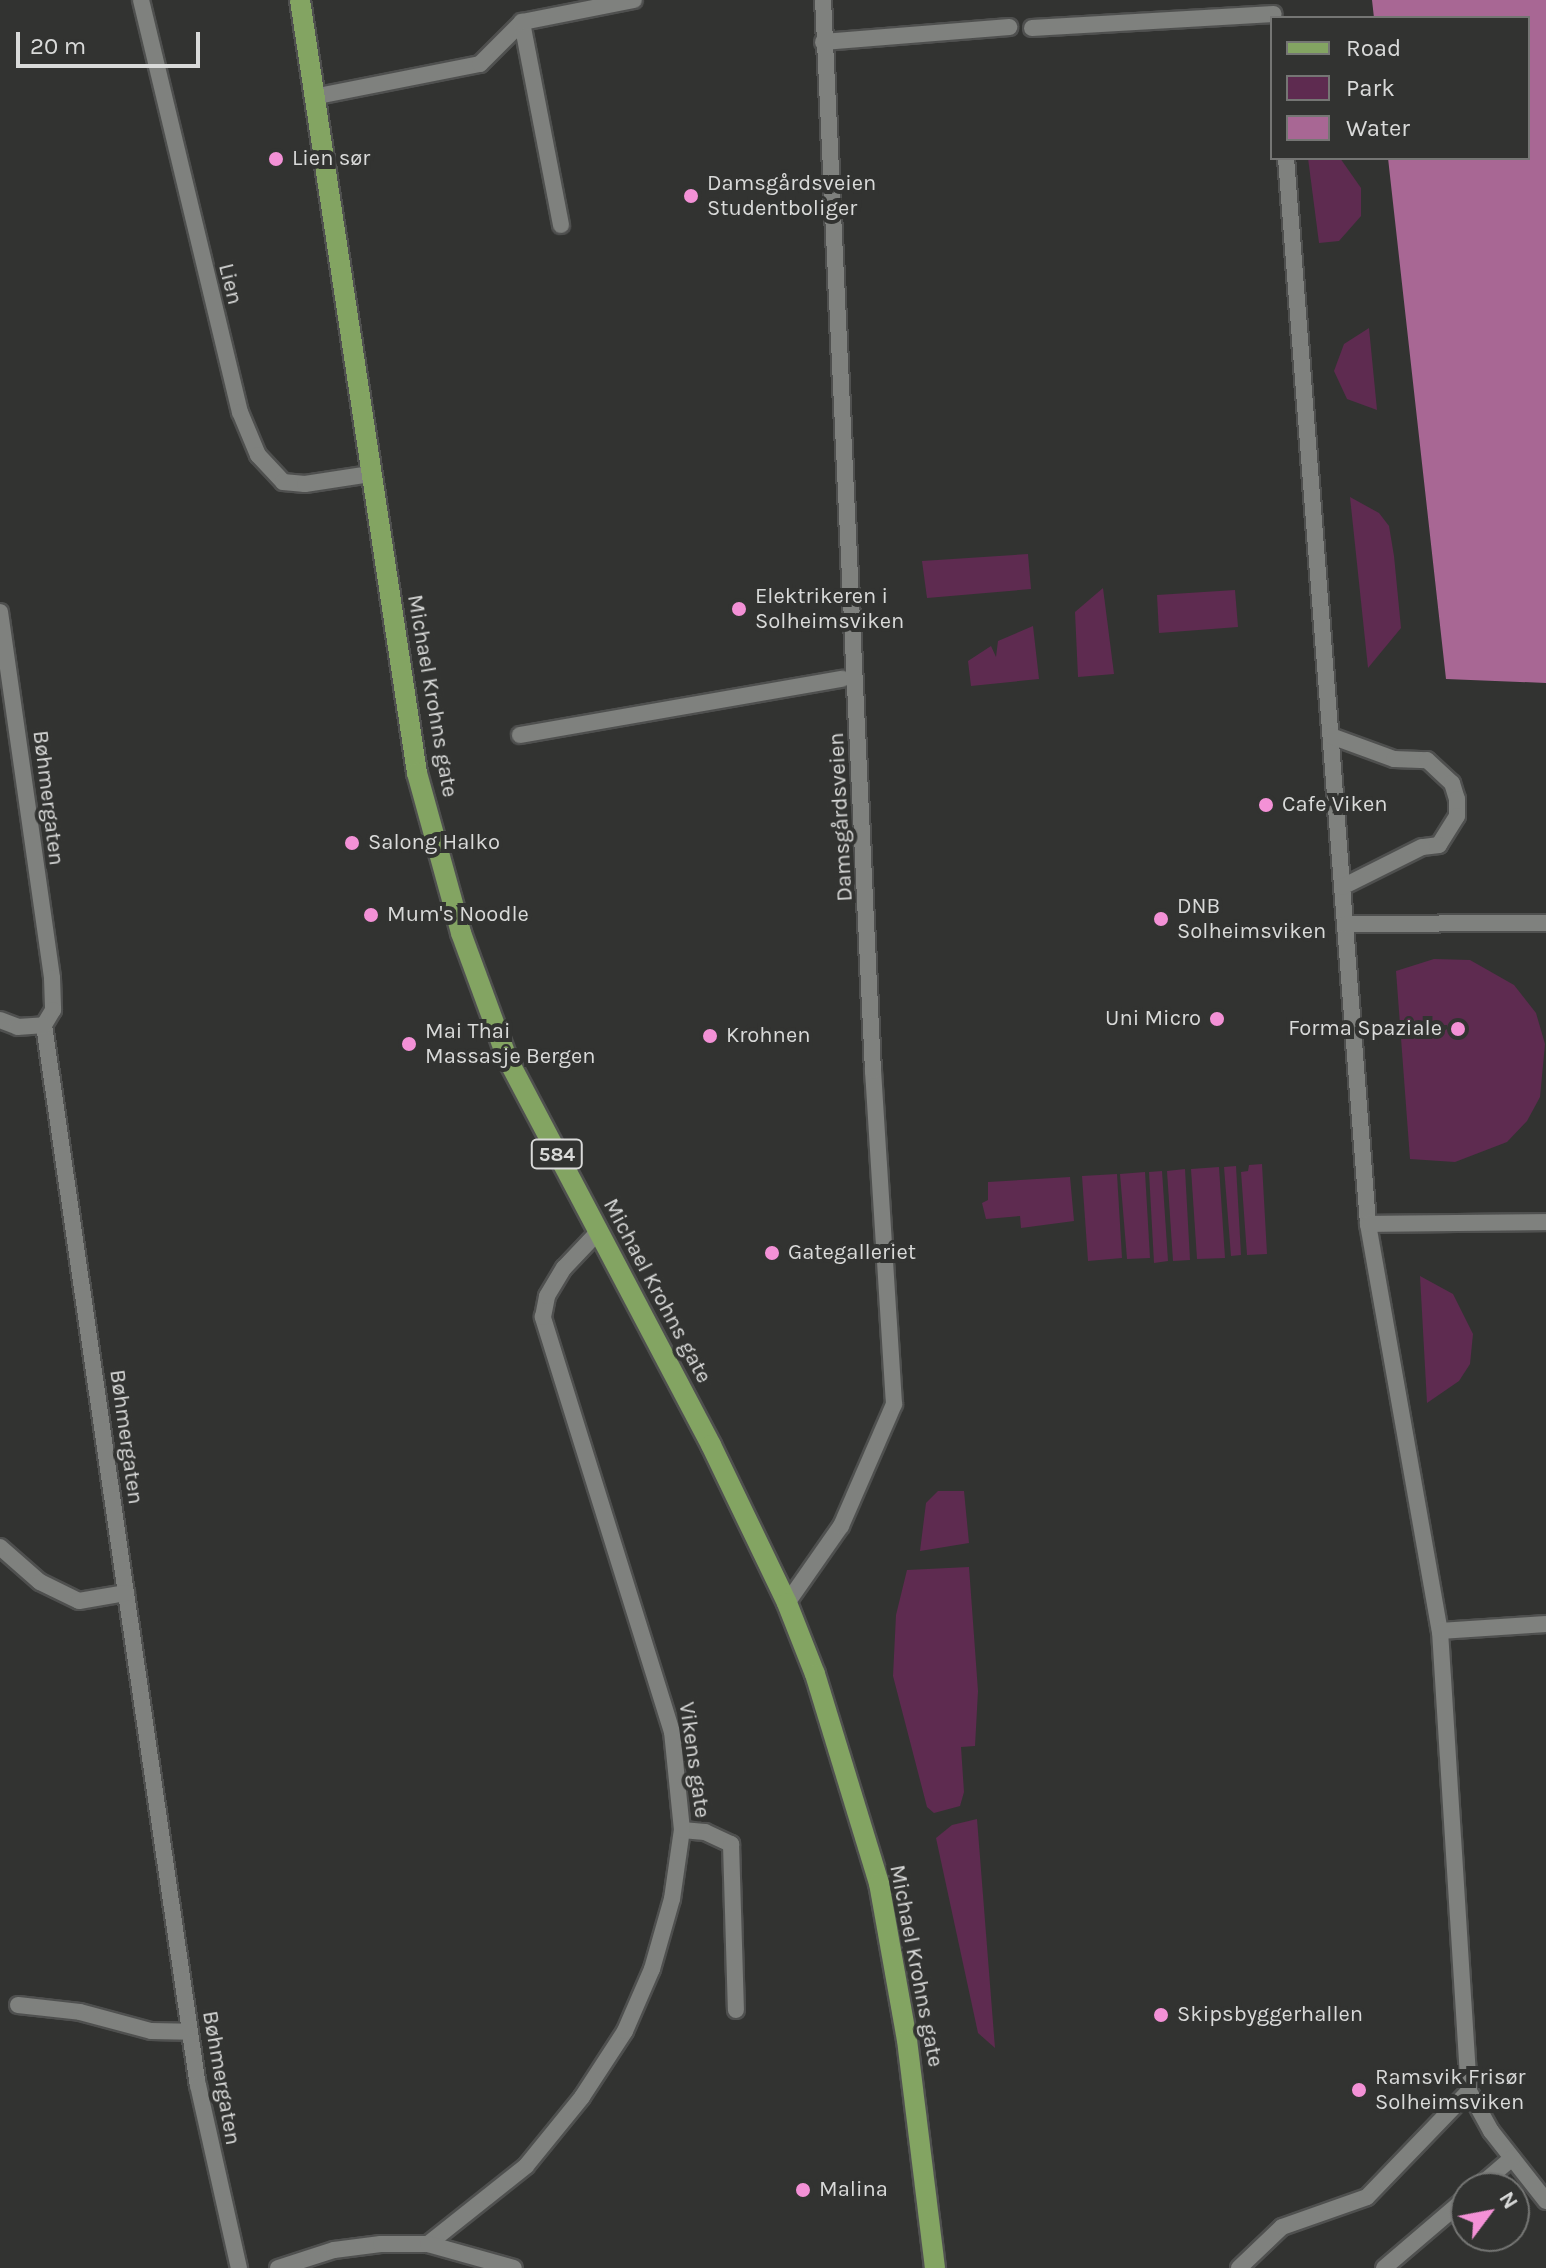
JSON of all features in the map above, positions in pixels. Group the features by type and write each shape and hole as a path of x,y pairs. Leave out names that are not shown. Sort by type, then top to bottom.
{"main road":[{"name":"Michael Krohns gate","path":"300,0 417,773 461,933 507,1058 599,1231 787,1603 815,1674 879,1883 907,2040 935,2268"}],"street":[{"name":"Lien","path":"141,0 236,398 258,455 283,482 305,484 370,474"},
{"path":"313,97 480,64 522,22 634,0"},
{"name":"Damsgårdsveien","path":"787,1603 841,1526 894,1404 823,0"},
{"path":"1032,28 1274,11"},
{"path":"522,22 561,225"},
{"path":"823,42 1009,27"},
{"path":"1286,160 1368,1224 1440,1631 1469,2091 1512,2158 1546,2201"},
{"name":"Bøhmergaten","path":"0,612 52,978 53,1010 44,1025 190,2032 239,2268"},
{"path":"520,735 842,679"},
{"path":"1331,736 1394,759 1427,760 1452,783 1457,799 1457,816 1439,845 1422,847 1342,887"},
{"path":"1345,924 1546,923"},
{"path":"0,1020 18,1027 44,1025"},
{"path":"1368,1224 1546,1222"},
{"name":"Vikens gate","path":"428,2244 526,2166 582,2097 625,2031 652,1969 672,1899 682,1830 672,1732 543,1317 547,1296 564,1268 599,1231"},
{"path":"0,1547 40,1582 79,1601 126,1593"},
{"path":"1440,1631 1546,1624"},
{"path":"682,1830 705,1832 731,1844 736,2010"},
{"path":"18,2005 80,2012 151,2031 190,2032"},
{"path":"1239,2268 1282,2227 1367,2197 1469,2091"},
{"path":"1496,2172 1512,2158"},
{"path":"1384,2268 1450,2212"},
{"path":"278,2268 342,2248 428,2244 514,2268"}],"green space":[{"path":"1308,160 1341,160 1361,188 1361,216 1339,241 1319,243"},
{"path":"1369,328 1377,410 1347,399 1334,371 1344,344"},
{"path":"1350,497 1379,513 1389,526 1394,556 1401,628 1368,668"},
{"path":"1028,554 1031,589 927,598 922,561"},
{"path":"1103,588 1114,674 1078,677 1075,612"},
{"path":"1235,590 1238,627 1159,633 1157,595"},
{"path":"1033,626 1039,679 971,686 968,661 991,646 996,657 998,641"},
{"path":"1434,959 1470,960 1514,985 1536,1013 1545,1044 1540,1097 1527,1121 1507,1142 1455,1162 1410,1159 1396,971"},
{"path":"1262,1164 1267,1254 1247,1255 1241,1172 1248,1171 1249,1165"},
{"path":"1236,1166 1241,1255 1231,1256 1224,1167"},
{"path":"1219,1167 1225,1258 1197,1259 1191,1169"},
{"path":"1185,1169 1190,1260 1173,1261 1167,1171"},
{"path":"1162,1171 1168,1261 1154,1263 1149,1172"},
{"path":"1145,1172 1150,1258 1127,1259 1120,1174"},
{"path":"1117,1174 1122,1258 1088,1261 1082,1176"},
{"path":"1070,1177 1074,1221 1021,1228 1020,1216 986,1219 982,1203 988,1200 988,1182"},
{"path":"1420,1276 1453,1294 1473,1334 1470,1364 1459,1381 1427,1403"},
{"path":"938,1491 964,1491 969,1543 920,1551 926,1503"},
{"path":"969,1567 978,1691 975,1746 961,1747 964,1792 960,1806 934,1813 927,1807 893,1676 896,1615 907,1570"},
{"path":"977,1819 995,2048 978,2033 936,1838 952,1825"}],"water":[{"path":"1372,0 1546,0 1546,683 1446,679 1388,160 1530,160 1530,16 1374,16"}],"place":[{"name":"Lien sør","path":"276,159"},
{"name":"Damsgårdsveien Studentboliger","path":"691,196"},
{"name":"Elektrikeren i Solheimsviken","path":"739,609"},
{"name":"Cafe Viken","path":"1266,805"},
{"name":"Salong Halko","path":"352,843"},
{"name":"Mum's Noodle","path":"371,915"},
{"name":"DNB Solheimsviken","path":"1161,919"},
{"name":"Uni Micro","path":"1217,1019"},
{"name":"Forma Spaziale","path":"1458,1029"},
{"name":"Krohnen","path":"710,1036"},
{"name":"Mai Thai Massasje Bergen","path":"409,1044"},
{"name":"Gategalleriet","path":"772,1253"},
{"name":"Skipsbyggerhallen","path":"1161,2015"},
{"name":"Ramsvik Frisør Solheimsviken","path":"1359,2090"},
{"name":"Malina","path":"803,2190"}]}
